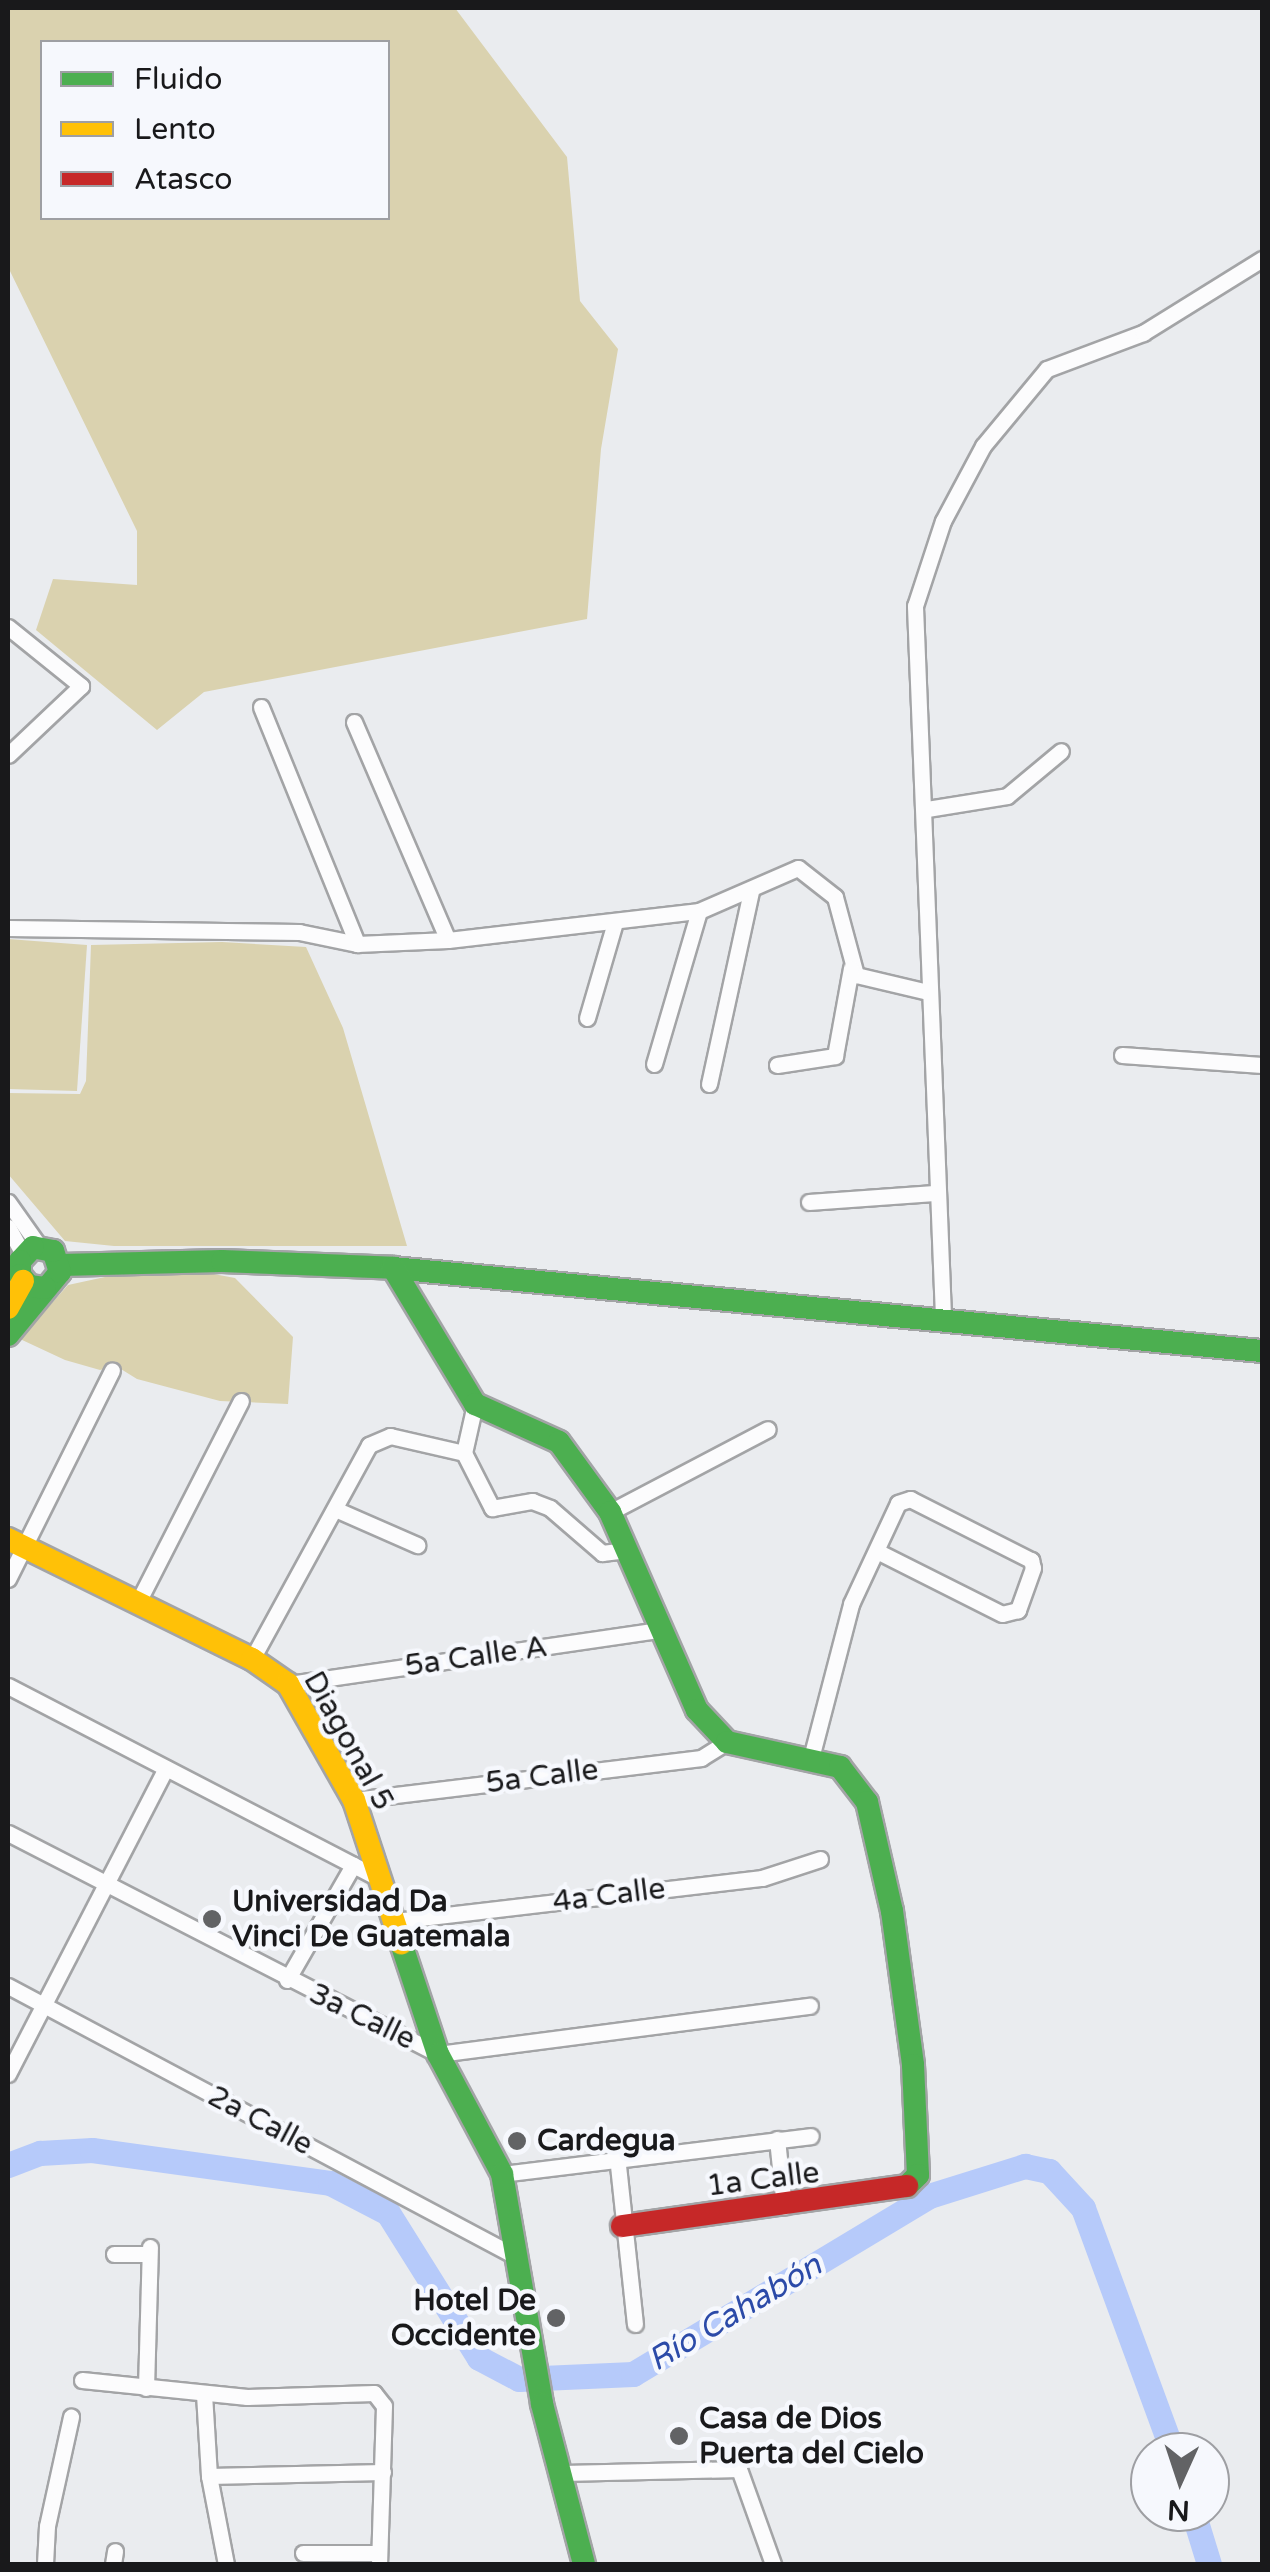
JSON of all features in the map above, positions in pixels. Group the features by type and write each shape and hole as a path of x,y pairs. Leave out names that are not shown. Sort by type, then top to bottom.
{"street":[{"path":"943,1316 934,1193 926,810 915,606 943,521 983,446 1047,369 1143,334 1262,259"},
{"path":"8,627 81,686 8,755"},
{"path":"261,706 357,944"},
{"path":"354,722 448,940"},
{"path":"926,810 1007,796 1061,751"},
{"path":"8,928 299,932 357,944 448,940 699,910 798,868 818,880 841,910 851,968 834,1056 777,1064"},
{"path":"709,1084 751,891"},
{"path":"654,1064 699,910"},
{"path":"586,1018 615,922"},
{"path":"851,968 866,980 928,992"},
{"path":"1122,1054 1262,1065"},
{"path":"809,1202 934,1193"},
{"path":"8,1202 31,1250 34,1284 8,1335"},
{"path":"8,1227 31,1250 54,1251 61,1265"},
{"path":"8,1308 61,1265 222,1261 392,1268 943,1316 1262,1350"},
{"path":"392,1268 474,1404 559,1442 610,1512 697,1710 727,1742 811,1758 851,1604 898,1504 910,1499 1031,1560 1033,1568 1018,1610 1002,1614 877,1550"},
{"path":"8,1578 16,1543 112,1370"},
{"path":"136,1604 241,1401"},
{"path":"474,1404 464,1453 492,1508 532,1501 550,1508 602,1553 626,1550"},
{"path":"610,1512 768,1429"},
{"path":"252,1660 368,1445 379,1438 464,1453"},
{"path":"335,1510 417,1545"},
{"name":"Diagonal 5","path":"16,1543 252,1660 288,1684 354,1800 438,2054 502,2174 513,2256 535,2348 542,2404 584,2564"},
{"name":"5a Calle A","path":"288,1684 664,1630"},
{"path":"8,1686 382,1880"},
{"name":"5a Calle","path":"354,1800 700,1758 727,1742"},
{"name":"1a Calle","path":"622,2226 910,2186 918,2175 913,2065 884,1874 867,1802 840,1766 811,1758"},
{"path":"8,2074 166,1768"},
{"name":"3a Calle","path":"8,1834 438,2054 810,2006"},
{"name":"4a Calle","path":"396,1922 762,1878 820,1859"},
{"path":"287,1980 353,1866"},
{"name":"2a Calle","path":"8,1986 513,2256"},
{"path":"502,2174 617,2156 811,2136"},
{"path":"777,2139 784,2206"},
{"path":"617,2156 635,2324"},
{"path":"114,2254 150,2250 146,2388"},
{"path":"82,2380 204,2394 374,2393 384,2406 379,2559 303,2553"},
{"path":"204,2394 209,2476 226,2564"},
{"path":"46,2564 46,2526 71,2417"},
{"path":"563,2473 739,2469 773,2564"},
{"path":"209,2476 383,2472"}],"shaded area":[{"path":"8,8 455,8 567,157 580,301 618,349 601,449 587,619 204,692 157,730 36,630 53,579 137,585 137,531 8,267"},
{"path":"8,939 87,945 77,1091 8,1089"},
{"path":"222,942 306,947 343,1028 407,1246 114,1246 65,1241 8,1174 8,1093 80,1094 86,1081 91,945"},
{"path":"192,1270 235,1278 293,1337 288,1404 220,1401 137,1379 116,1366 100,1370 65,1360 20,1339 68,1285 128,1272"}],"waterway":[{"name":"Río Cahabón","path":"8,2165 40,2153 92,2150 330,2183 388,2213 479,2358 519,2379 633,2374 929,2196 1025,2166 1049,2171 1083,2208 1166,2432"},
{"name":"Río Cahabón","path":"1199,2532 1209,2564"}],"traffic: fast":[{"path":"8,1335 60,1272 53,1251 33,1247 20,1261 20,1275 29,1286 45,1288"},
{"path":"61,1265 222,1261 393,1268 1262,1351"},
{"path":"393,1268 475,1404 559,1442 610,1512 697,1710 727,1742 840,1767 867,1802 892,1911 913,2065 918,2175 907,2186"},
{"path":"401,1943 438,2054 502,2174 542,2404 584,2564"}],"traffic: slow":[{"path":"8,1308 23,1281"},
{"path":"8,1539 252,1659 288,1684 354,1800 401,1943"}],"traffic: jam":[{"path":"622,2226 907,2186"}],"place":[{"name":"Universidad Da Vinci De Guatemala","path":"212,1919"},
{"name":"Cardegua","path":"517,2141"},
{"name":"Hotel De Occidente","path":"556,2318"},
{"name":"Casa de Dios Puerta del Cielo","path":"679,2436"}]}
